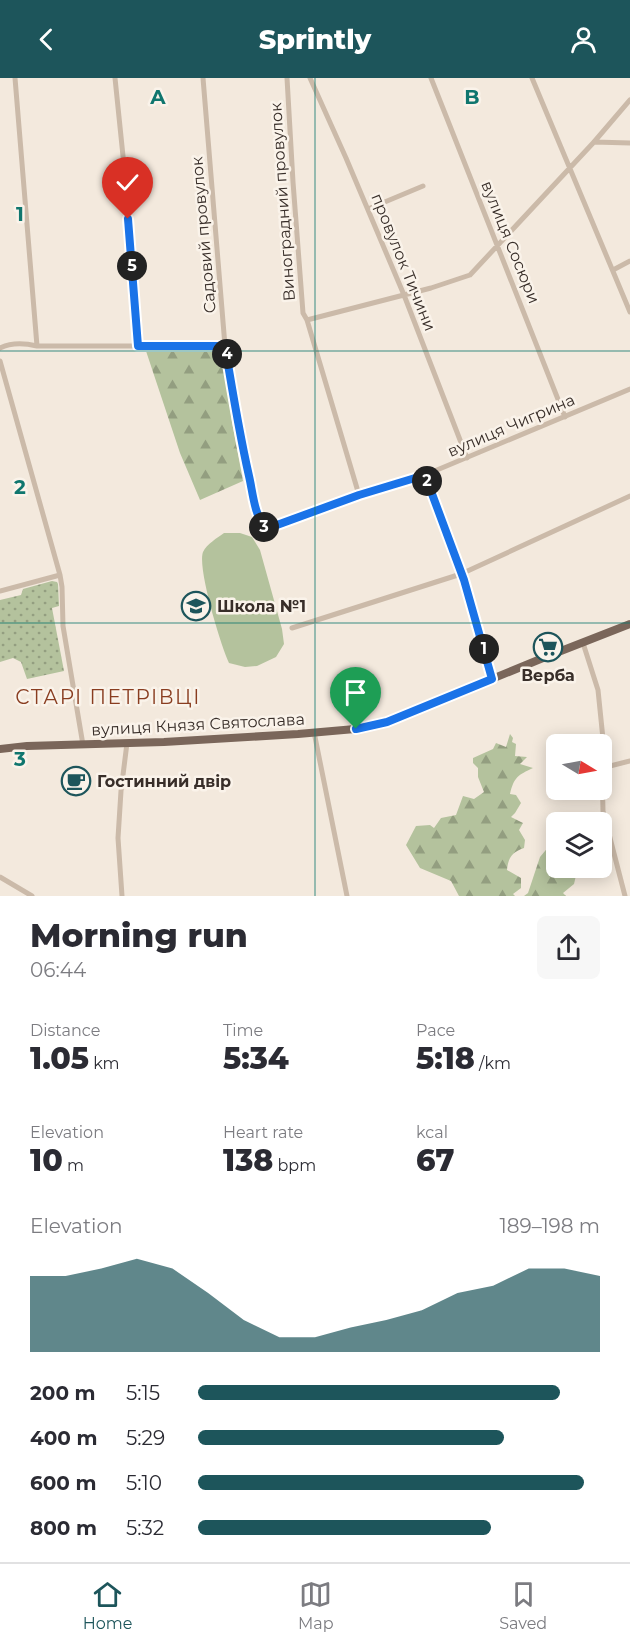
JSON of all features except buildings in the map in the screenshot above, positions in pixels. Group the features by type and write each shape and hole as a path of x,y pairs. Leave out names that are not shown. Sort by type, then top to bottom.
{"main road":[{"name":"вулиця Князя Святослава","path":"0,749 186,741 356,729 387,722 630,624"}],"street":[{"path":"15,78 37,346"},
{"path":"115,78 138,346"},
{"name":"Садовий провулок","path":"203,78 225,346 235,411 256,508 266,529"},
{"name":"Виноградний провулок","path":"287,78 303,313 359,495"},
{"name":"провулок Тичини","path":"310,78 404,295 467,458"},
{"name":"вулиця Сосюри","path":"431,78 565,417"},
{"path":"532,78 630,312"},
{"path":"307,320 431,288 470,275 569,170 630,100"},
{"path":"594,142 630,143"},
{"path":"368,209 423,186"},
{"path":"613,270 630,261"},
{"path":"0,348 8,344 24,343 37,346 225,346"},
{"path":"0,361 60,575 63,626 83,745"},
{"name":"вулиця Чигрина","path":"266,529 359,495 425,475 630,389"},
{"path":"425,475 464,580 492,679"},
{"path":"292,628 461,574 630,496"},
{"path":"0,591 60,575"},
{"path":"583,643 598,690 602,734"},
{"path":"314,732 347,896"},
{"path":"122,896 118,838 127,743"},
{"path":"612,766 630,761"},
{"path":"603,800 603,811 625,896"},
{"path":"0,877 32,896"}],"green space":[{"path":"145,348 222,350 243,481 200,500 180,453"},
{"path":"224,533 240,533 252,537 260,550 282,629 284,644 276,657 257,666 245,667 229,663 211,607 203,574 203,552"},
{"path":"52,581 58,584 59,606 52,608 64,671 27,679 21,662 13,658 0,662 0,600 21,595 23,589"},
{"path":"510,734 513,738 512,742 516,744 515,756 527,757 520,764 533,768 517,777 510,794 516,795 521,803 511,817 523,823 519,830 525,840 524,848 516,851 508,862 507,870 521,878 521,888 513,894 515,896 459,896 451,881 420,868 406,845 416,826 430,825 434,828 441,818 456,815 463,796 474,799 484,792 473,758 493,749 496,743 506,747"},
{"path":"546,850 546,878 575,878 574,884 563,893 566,896 524,896 528,893 540,857"}],"place":[{"name":"Школа №1","path":"196,606"},
{"name":"Верба","path":"548,647"},
{"name":"Гостинний двір","path":"76,781"}],"district":[{"name":"СТАРІ ПЕТРІВЦІ","path":"108,697"}],"route":[{"path":"128,219 138,346 225,346 235,411 256,508 266,529 359,495 425,475 464,580 492,679 387,722 356,729"}]}
